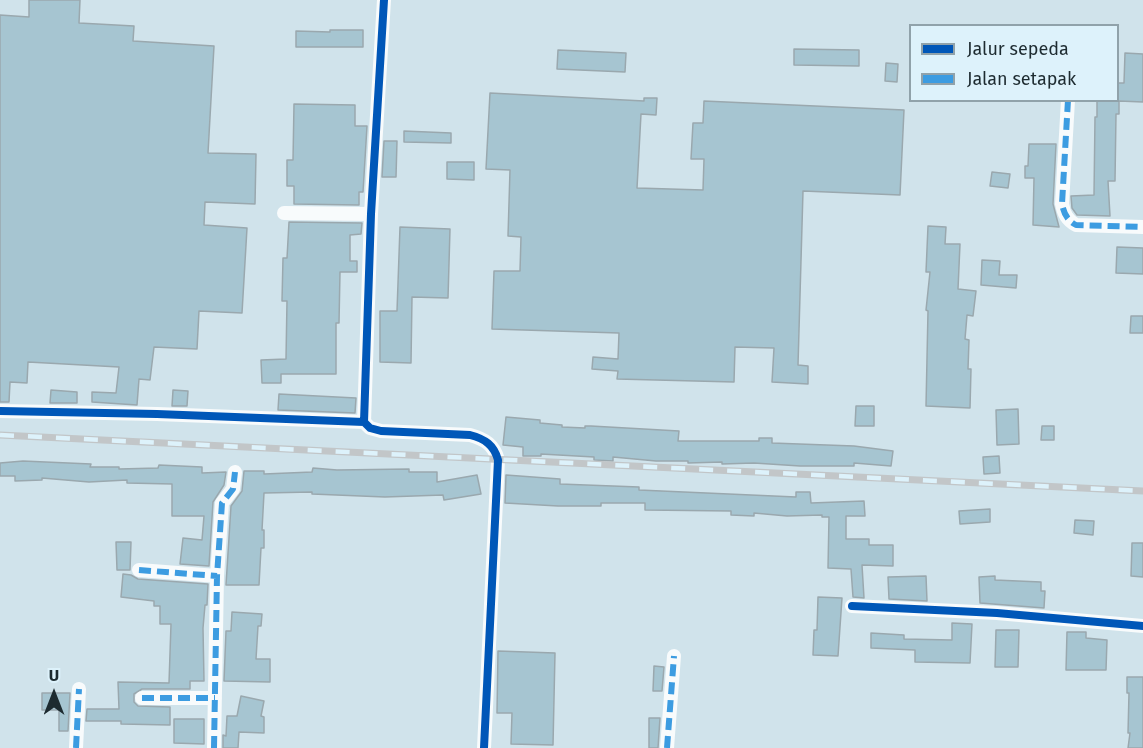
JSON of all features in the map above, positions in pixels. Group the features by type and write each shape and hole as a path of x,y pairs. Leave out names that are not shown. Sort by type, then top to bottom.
{"street":[{"path":"364,422 371,214 384,0"},
{"path":"1068,102 1062,204 1064,213 1069,221 1076,225 1143,226"},
{"path":"284,213 371,214"},
{"path":"0,411 364,422 370,428 381,431 481,437 495,450 498,460 484,748"},
{"path":"214,748 217,576 222,502 233,489 235,472"},
{"path":"139,570 217,576"},
{"path":"852,606 997,614 1143,626"},
{"path":"668,748 674,656"},
{"path":"76,748 79,689"},
{"path":"142,698 215,698"}],"building":[{"path":"29,0 80,0 79,23 134,26 133,41 214,46 208,153 256,154 255,204 205,202 204,225 247,228 242,313 199,311 197,349 154,347 150,380 139,379 137,405 92,402 92,392 116,393 119,367 28,362 27,383 10,382 9,402 0,402 0,15 29,17"},
{"path":"330,30 363,30 363,47 296,47 296,31 330,32"},
{"path":"794,49 859,50 859,66 794,65"},
{"path":"558,50 626,53 625,72 557,69"},
{"path":"1125,53 1143,54 1143,102 1119,101 1119,83 1124,83"},
{"path":"886,63 898,64 897,82 885,81"},
{"path":"490,93 644,101 644,98 657,98 656,115 641,114 637,188 703,190 704,159 691,159 693,123 703,123 704,101 904,110 900,195 803,191 798,365 808,366 808,384 772,382 774,348 735,347 734,382 617,379 618,371 592,369 593,357 618,359 619,333 492,329 494,271 520,271 521,237 508,236 510,170 486,169"},
{"path":"1097,102 1119,102 1119,114 1116,114 1115,181 1108,181 1110,216 1077,215 1072,208 1071,196 1094,195 1095,117 1097,117"},
{"path":"294,104 355,105 355,126 367,126 363,192 359,192 359,205 294,204 294,186 287,186 287,160 293,160"},
{"path":"404,131 451,133 451,143 404,142"},
{"path":"384,141 397,141 396,177 382,177"},
{"path":"1029,144 1056,144 1053,204 1059,227 1033,225 1034,178 1025,178"},
{"path":"447,162 474,162 474,180 447,179"},
{"path":"992,172 1010,174 1008,188 990,186"},
{"path":"289,222 362,223 361,234 350,235 350,261 357,261 357,272 340,272 339,323 336,323 336,374 281,374 281,383 262,383 261,360 286,359 287,301 282,301 283,258 287,258"},
{"path":"928,226 946,227 945,244 960,244 958,289 976,291 973,316 967,315 965,339 969,340 970,408 926,406 928,311 926,310 930,272 926,272"},
{"path":"400,227 450,229 448,298 412,297 411,363 380,362 380,311 397,311"},
{"path":"1117,247 1143,248 1143,274 1116,273"},
{"path":"982,260 1000,261 999,275 1017,275 1016,288 981,285"},
{"path":"1131,316 1143,316 1143,333 1130,333"},
{"path":"51,390 77,392 77,403 50,403"},
{"path":"173,390 188,391 187,406 172,406"},
{"path":"279,394 356,398 355,413 278,410"},
{"path":"856,406 874,406 874,426 855,426"},
{"path":"1018,409 1019,444 997,445 996,410"},
{"path":"506,417 540,420 540,423 562,425 562,427 591,426 679,431 678,441 759,441 759,438 772,438 772,443 854,446 893,451 891,466 854,463 854,466 722,464 722,462 688,463 688,461 613,457 613,461 594,460 594,457 541,454 541,456 523,456 523,447 503,445"},
{"path":"1042,426 1054,426 1054,440 1041,440"},
{"path":"999,456 1000,473 984,474 983,457"},
{"path":"23,461 91,464 90,467 119,467 119,469 158,468 159,465 202,467 202,473 226,472 224,485 213,502 209,566 180,564 183,538 202,540 204,516 172,516 172,484 127,483 127,480 89,482 42,478 42,480 15,481 15,476 0,476 0,463"},
{"path":"313,468 409,469 409,472 437,472 437,482 477,475 481,494 444,500 443,495 385,497 312,494 312,492 264,493 262,530 264,530 264,548 261,548 259,585 226,585 231,506 242,491 244,471 264,471 264,474 312,472"},
{"path":"506,475 560,479 560,484 639,487 639,490 796,497 796,492 810,492 811,503 864,501 865,516 846,516 846,539 869,539 869,545 893,545 893,566 862,565 864,598 853,597 851,569 828,568 829,517 754,513 754,516 731,515 731,511 645,510 645,503 558,506 505,503"},
{"path":"990,509 990,522 960,524 959,511"},
{"path":"1075,520 1094,521 1093,535 1074,533"},
{"path":"116,542 131,542 130,570 117,570"},
{"path":"1132,543 1143,543 1143,577 1131,576"},
{"path":"123,574 138,579 208,584 203,628 204,681 190,681 190,689 142,689 134,694 134,702 138,706 170,707 170,725 86,721 87,709 119,709 118,682 169,683 171,624 160,624 160,606 154,606 154,601 121,597"},
{"path":"926,576 927,601 889,599 888,577"},
{"path":"995,576 995,580 1041,582 1041,591 1045,591 1044,608 980,603 979,577"},
{"path":"818,597 842,598 838,656 813,655 814,630 817,630"},
{"path":"232,612 262,614 261,626 258,626 256,659 270,659 270,682 224,681 226,631 231,631"},
{"path":"952,623 972,624 970,663 915,662 915,650 871,648 871,633 904,635 904,639 952,640"},
{"path":"996,630 1019,630 1018,667 995,667"},
{"path":"1067,632 1086,632 1086,638 1107,640 1106,670 1066,670"},
{"path":"498,651 555,653 553,745 511,744 512,713 497,713"},
{"path":"654,666 664,667 662,691 653,691"},
{"path":"1127,677 1143,677 1143,748 1128,748 1130,733 1128,733"},
{"path":"42,693 70,693 68,731 59,731 59,710 42,710"},
{"path":"241,696 264,701 261,716 264,717 264,733 239,732 238,748 223,748 227,716 237,716"},
{"path":"649,718 660,718 658,748 649,748"},
{"path":"174,719 204,719 204,744 174,743"}],"railway":[{"path":"0,435 1143,491"}],"marked path":[{"path":"1068,102 1062,204 1066,216 1076,225 1143,227"},
{"path":"214,748 217,576 222,503 233,489 235,472"},
{"path":"139,570 217,576"},
{"path":"667,748 674,656"},
{"path":"76,748 79,689"},
{"path":"142,698 215,698"}],"cycle path":[{"path":"384,0 371,214 364,422 370,428 381,431 470,435 488,443 498,460 484,748"},
{"path":"0,411 364,422"},
{"path":"852,606 997,613 1143,626"}]}
